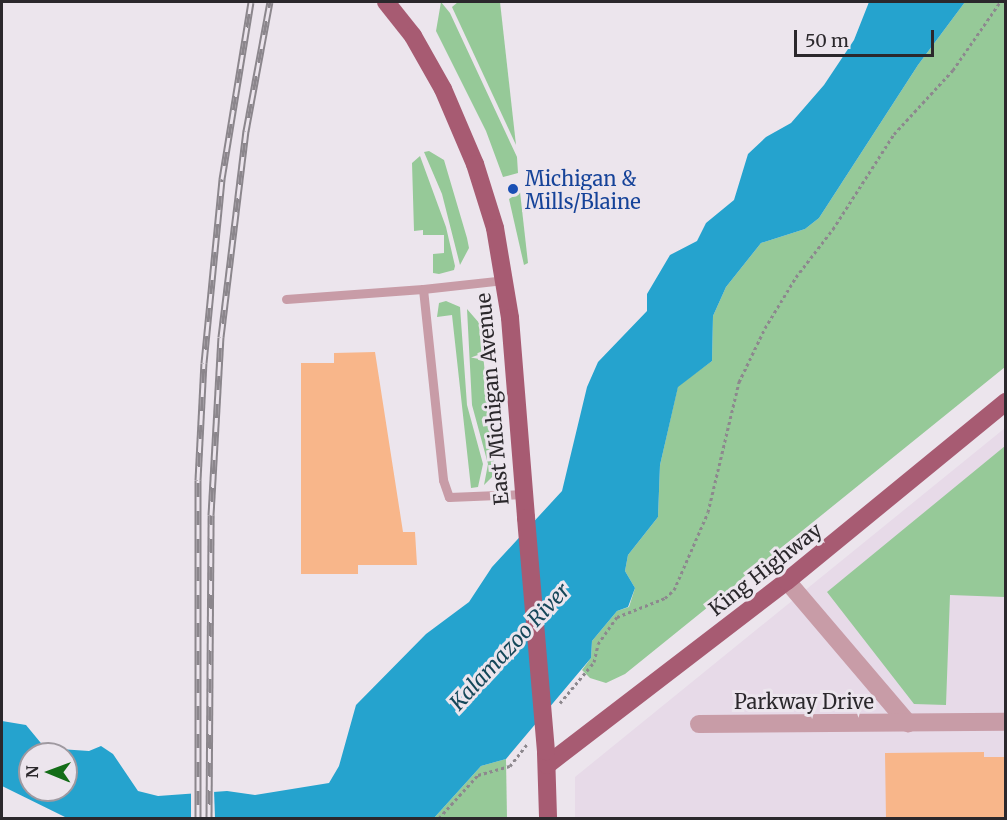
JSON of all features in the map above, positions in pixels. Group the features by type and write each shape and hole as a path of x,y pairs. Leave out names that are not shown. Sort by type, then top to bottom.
{"main road":[{"name":"East Michigan Avenue","path":"386,2 413,36 443,89 475,164 495,228 504,280 524,494 547,758 548,819"},
{"name":"King Highway","path":"547,758 788,581 1005,402"}],"street":[{"name":"Parkway Drive","path":"788,581 908,723"},
{"name":"Parkway Drive","path":"699,724 1005,722"}],"lane":[{"path":"286,299 423,289 504,280"},
{"path":"423,289 443,480 449,497 524,494"}],"path":[{"path":"650,605 665,598 684,573 708,512 739,382 780,302 894,134 953,70 1000,2"}],"shaded area":[{"path":"1005,428 1005,818 575,818 575,777"}],"green space":[{"path":"441,2 450,13 517,157 518,173 503,177 486,131 436,31"},
{"path":"458,2 500,2 516,145 452,7"},
{"path":"965,2 1005,2 1005,367 625,674 606,683 590,678 582,670 591,658 592,641 617,611 629,607 635,588 625,571 628,555 658,517 660,465 678,386 712,361 713,316 726,287 761,243 805,229 819,218 918,65"},
{"path":"429,151 444,160 467,238 469,248 460,265 442,194 424,152"},
{"path":"420,156 446,227 455,266 454,270 439,274 433,273 433,254 444,253 444,235 423,235 423,230 414,231 412,163"},
{"path":"520,192 528,263 524,265 509,199"},
{"path":"446,301 460,307 467,405 483,464 478,487 471,488 452,315 437,317 439,303"},
{"path":"467,309 480,324 494,464 493,476 484,485 488,464 472,405"},
{"path":"1005,446 1005,597 950,595 946,705 914,704 827,592"},
{"path":"506,759 507,818 434,818 481,766"}],"water":[{"name":"Kalamazoo River","path":"869,2 965,2 918,65 819,218 805,229 761,243 726,287 713,316 712,361 678,387 660,465 658,517 628,555 625,571 635,588 628,607 617,611 592,641 591,658 506,759 481,766 434,818 67,818 34,802 78,802 78,750 89,751 101,746 113,754 138,791 158,796 227,791 255,795 329,783 339,766 356,705 426,634 469,602 492,567 562,491 587,387 598,362 647,311 647,294 670,255 697,241 706,223 734,200 748,154 766,137 791,123 824,85 854,40"},
{"path":"2,721 26,725 40,742 18,742 18,794 2,786"}],"pier":[{"path":"214,790 215,818 191,818 191,793"}],"building":[{"path":"375,352 403,532 415,532 417,565 358,565 358,574 301,574 301,363 334,363 334,353"},
{"path":"984,752 984,757 1005,757 1005,819 886,819 885,753"}],"railway":[{"path":"198,818 198,480 204,363 222,179 251,2"},
{"path":"209,818 211,515 221,337 246,131 270,2"}],"place":[{"name":"Michigan & Mills/Blaine","path":"513,189"}]}
